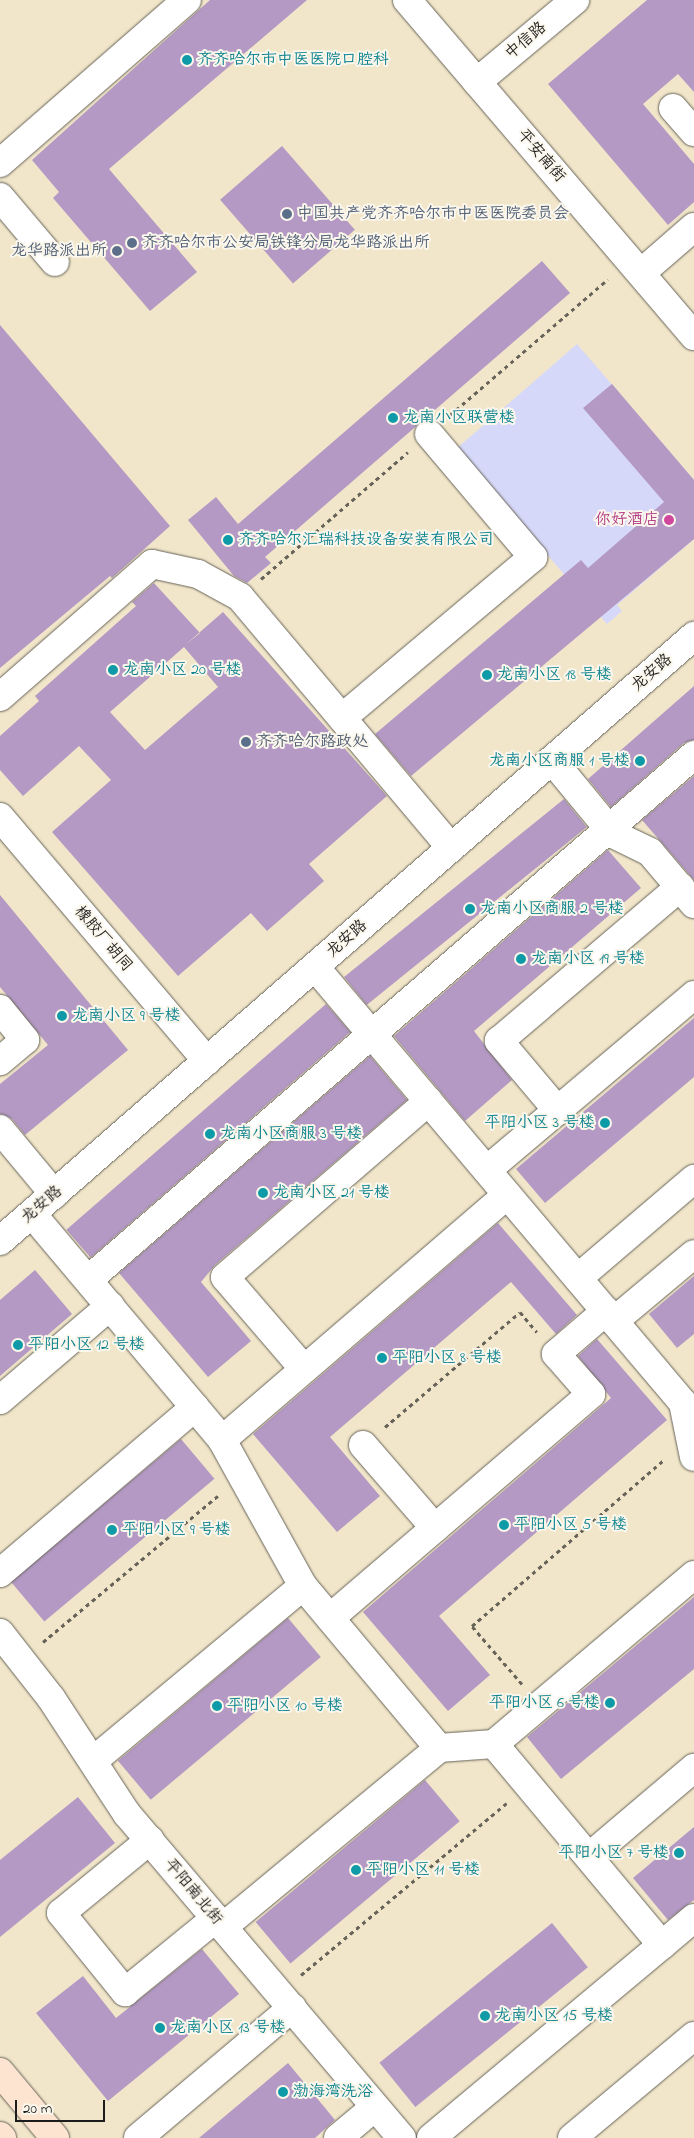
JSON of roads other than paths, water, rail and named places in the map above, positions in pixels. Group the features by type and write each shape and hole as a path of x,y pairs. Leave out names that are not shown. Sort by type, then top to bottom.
{"main road":[{"path":"0,2072 55,2138"}],"street":[{"path":"0,163 187,0"},
{"name":"平安南街","path":"407,0 694,336"},
{"name":"中信路","path":"477,82 575,0"},
{"path":"673,108 694,132"},
{"path":"0,197 55,262"},
{"path":"641,273 694,227"},
{"path":"342,718 533,557 429,434"},
{"path":"0,697 152,564 198,574 240,597 451,848"},
{"name":"龙安路","path":"0,1241 694,636"},
{"path":"88,1280 694,755"},
{"path":"552,760 608,829 613,834 650,852 687,896 499,1041 558,1110"},
{"name":"橡胶厂胡同","path":"0,817 207,1061"},
{"path":"315,966 684,1403 692,1447"},
{"path":"487,1170 694,995"},
{"path":"0,1009 25,1040 0,1061"},
{"path":"304,1369 225,1277 429,1101"},
{"path":"0,1129 54,1194"},
{"path":"578,1278 694,1179"},
{"path":"222,1440 507,1194"},
{"path":"32,1214 222,1440 303,1586 439,1748"},
{"path":"330,1618 591,1394 556,1354 694,1254"},
{"path":"0,1400 110,1306"},
{"path":"0,1573 195,1408"},
{"path":"363,1445 435,1528"},
{"path":"150,1840 61,1913 125,1992 219,1923 439,1748 494,1744 694,1575"},
{"path":"93,1761 303,1586"},
{"name":"平阳南北街","path":"0,1633 51,1698 128,1814 402,2138"},
{"path":"494,1744 662,1944"},
{"path":"589,1857 694,1768"},
{"path":"430,2138 694,1918"},
{"path":"138,2138 285,2001"},
{"path":"572,2138 694,2036"},
{"path":"338,2138 375,2107"}],"place":[{"name":"齐齐哈尔市中医医院口腔科","path":"187,60"},
{"name":"中国共产党齐齐哈尔市中医医院委员会","path":"287,214"},
{"name":"齐齐哈尔市公安局铁锋分局龙华路派出所","path":"132,243"},
{"name":"龙华路派出所","path":"117,251"},
{"name":"龙南小区联营楼","path":"393,418"},
{"name":"你好酒店","path":"669,520"},
{"name":"齐齐哈尔汇瑞科技设备安装有限公司","path":"228,540"},
{"name":"龙南小区 20 号楼","path":"113,670"},
{"name":"龙南小区 18 号楼","path":"487,675"},
{"name":"齐齐哈尔路政处","path":"246,742"},
{"name":"龙南小区商服 1 号楼","path":"640,761"},
{"name":"龙南小区商服 2 号楼","path":"470,909"},
{"name":"龙南小区 19 号楼","path":"521,959"},
{"name":"龙南小区 9 号楼","path":"62,1016"},
{"name":"平阳小区 3 号楼","path":"605,1123"},
{"name":"龙南小区商服 3 号楼","path":"210,1134"},
{"name":"龙南小区 21 号楼","path":"263,1193"},
{"name":"平阳小区 12 号楼","path":"18,1345"},
{"name":"平阳小区 8 号楼","path":"382,1358"},
{"name":"平阳小区 5 号楼","path":"504,1525"},
{"name":"平阳小区 9 号楼","path":"112,1530"},
{"name":"平阳小区 6 号楼","path":"610,1703"},
{"name":"平阳小区 10 号楼","path":"217,1706"},
{"name":"平阳小区 7 号楼","path":"679,1853"},
{"name":"平阳小区 11 号楼","path":"356,1870"},
{"name":"龙南小区 15 号楼","path":"485,2016"},
{"name":"龙南小区 13 号楼","path":"160,2028"},
{"name":"渤海湾洗浴","path":"283,2092"}]}
